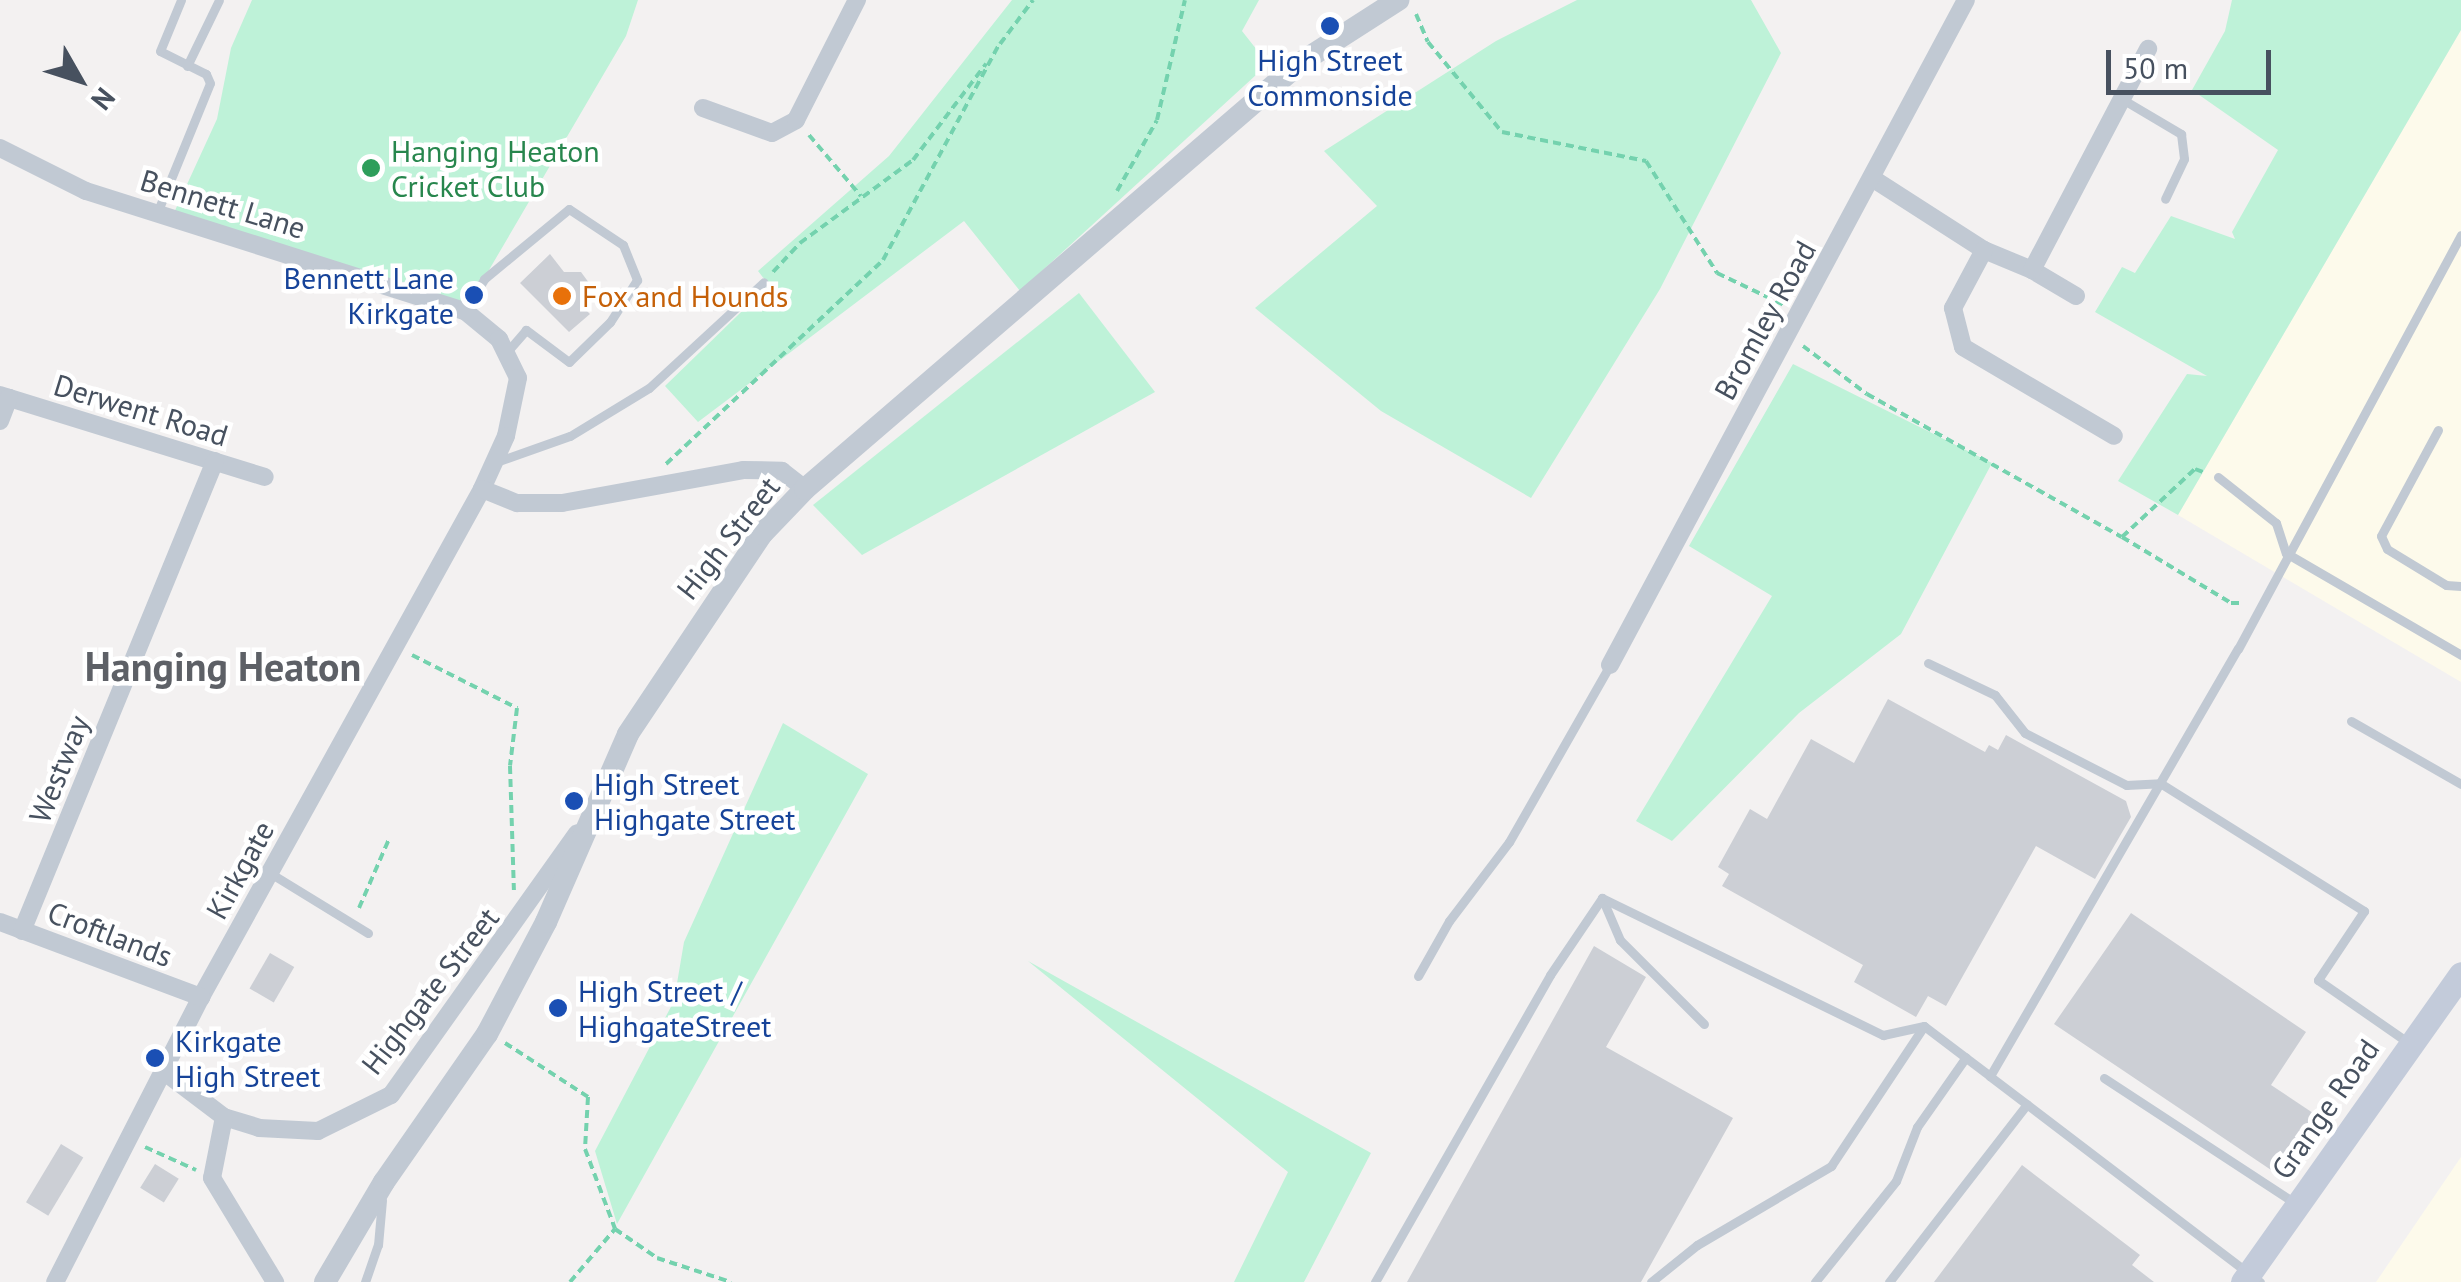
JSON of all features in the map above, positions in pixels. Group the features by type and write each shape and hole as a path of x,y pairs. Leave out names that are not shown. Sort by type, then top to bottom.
{"main road":[{"name":"Grange Road","path":"2250,1279 2461,974"}],"street":[{"path":"703,108 772,133 796,120 857,0"},
{"name":"Bromley Road","path":"1610,665 1874,180 1966,0"},
{"name":"High Street","path":"325,1282 384,1182 487,1034 546,922 590,811 674,658 762,534 805,489 1300,63 1391,1"},
{"path":"2032,270 2148,49"},
{"name":"Bennett Lane","path":"0,148 86,191 465,311 506,352 518,378"},
{"path":"1874,180 1984,250 2032,270 2076,296"},
{"path":"1984,250 1953,308 1963,348 2115,443"},
{"name":"Kirkgate","path":"54,1282 201,997 482,489 494,462 518,378"},
{"path":"0,421 4,397"},
{"name":"Derwent Road","path":"4,397 266,476"},
{"name":"Westway","path":"22,931 214,461"},
{"path":"482,489 517,503 562,504 743,470 782,471 805,489"},
{"name":"Highgate Street","path":"162,1070 224,1118 260,1128 318,1131 391,1095 518,924 590,811"},
{"name":"Croftlands","path":"0,922 201,997"},
{"path":"224,1118 212,1178 275,1282"}],"lane":[{"path":"157,213 210,84 160,51 158,42 181,0"},
{"path":"187,66 219,0"},
{"path":"2122,99 2181,134 2184,158 2165,198"},
{"path":"465,311 484,280 568,209 623,245 637,280 610,322 569,362 526,330 506,352"},
{"path":"1990,1076 2160,784 2461,235"},
{"path":"494,462 570,436 649,388 764,282"},
{"path":"2438,430 2381,536 2387,549 2446,585 2461,586"},
{"path":"2218,477 2276,523 2286,553 2461,655"},
{"path":"1928,663 1995,695 2024,733 2126,785 2160,784 2364,911 2318,980 2412,1044"},
{"path":"1418,976 1443,930 1509,842 1610,665"},
{"path":"2351,721 2461,784"},
{"path":"270,873 368,933"},
{"path":"1602,898 1620,940 1704,1024"},
{"path":"1602,898 1883,1034 1924,1026 2250,1279"},
{"path":"1375,1282 1550,975 1602,898"},
{"path":"1651,1282 1697,1246 1831,1166 1924,1026"},
{"path":"1816,1282 1896,1181 1917,1127 1966,1057"},
{"path":"2104,1078 2298,1205"},
{"path":"1888,1282 2026,1104"},
{"path":"364,1282 378,1245 384,1182"}],"path":[{"path":"764,282 800,243 924,148 1032,0"},
{"path":"1111,200 1157,120 1186,0"},
{"path":"1411,0 1428,42 1502,132 1646,160 1718,273 1799,312"},
{"path":"641,488 883,260 999,45"},
{"path":"796,120 862,198"},
{"path":"1787,334 1867,394 2231,603 2264,596"},
{"path":"2122,537 2195,470 2218,477"},
{"path":"394,646 517,708 510,766 518,924"},
{"path":"352,922 389,839"},
{"path":"487,1034 588,1097 585,1150 614,1229 657,1258 730,1282"},
{"path":"128,1138 212,1178"},
{"path":"570,1282 614,1229"}],"shaded area":[{"path":"2461,30 2461,682 2178,515"},
{"path":"2461,1157 2461,1282 2376,1282"}],"green space":[{"name":"Hanging Heaton Cricket Club","path":"252,0 638,0 626,36 465,311 172,217 217,119 231,48"},
{"path":"1012,0 1259,0 1242,31 1268,64 1020,291 964,221 698,422 665,386 769,285 758,271 889,156"},
{"path":"1577,0 1751,0 1781,53 1660,289 1531,498 1381,411 1255,308 1377,206 1324,151 1496,41"},
{"path":"2232,0 2461,0 2461,30 2178,515 2118,481 2187,374 2207,376 2095,312 2122,267 2135,273 2171,216 2235,239 2232,232 2278,150 2192,90 2225,31"},
{"path":"1079,293 1155,392 862,555 813,505"},
{"path":"1793,364 1992,463 1901,634 1799,713 1672,841 1636,821 1772,596 1689,546"},
{"path":"783,723 868,774 617,1224 595,1151 674,1001 684,942"},
{"path":"1028,961 1371,1153 1304,1282 1234,1282 1288,1172"}],"building":[{"name":"Fox and Hounds","path":"550,254 564,272 581,272 592,287 584,308 590,314 569,332 520,283"},
{"path":"1888,699 1985,752 1989,745 1998,750 2006,735 2126,801 2131,817 2095,879 2036,846 1946,1006 1928,996 1916,1017 1854,982 1863,965 1722,886 1729,874 1718,867 1750,809 1767,819 1811,739 1854,763"},
{"path":"2131,913 2306,1032 2271,1085 2322,1119 2280,1176 2054,1024"},
{"path":"1594,946 1646,977 1606,1047 1733,1118 1641,1282 1407,1282"},
{"path":"270,953 294,967 274,1003 249,989"},
{"path":"61,1144 83,1157 48,1216 26,1202"},
{"path":"155,1164 179,1179 164,1203 140,1188"},
{"path":"2022,1165 2140,1255 2132,1265 2154,1282 1934,1282"}],"place":[{"name":"High Street Commonside","path":"1330,26"},
{"name":"Hanging Heaton Cricket Club","path":"371,168"},
{"name":"Bennett Lane Kirkgate","path":"474,295"},
{"name":"Fox and Hounds","path":"562,296"},
{"name":"High Street Highgate Street","path":"574,801"},
{"name":"High Street / HighgateStreet","path":"558,1008"},
{"name":"Kirkgate High Street","path":"155,1058"}],"district":[{"name":"Hanging Heaton","path":"223,666"}]}
